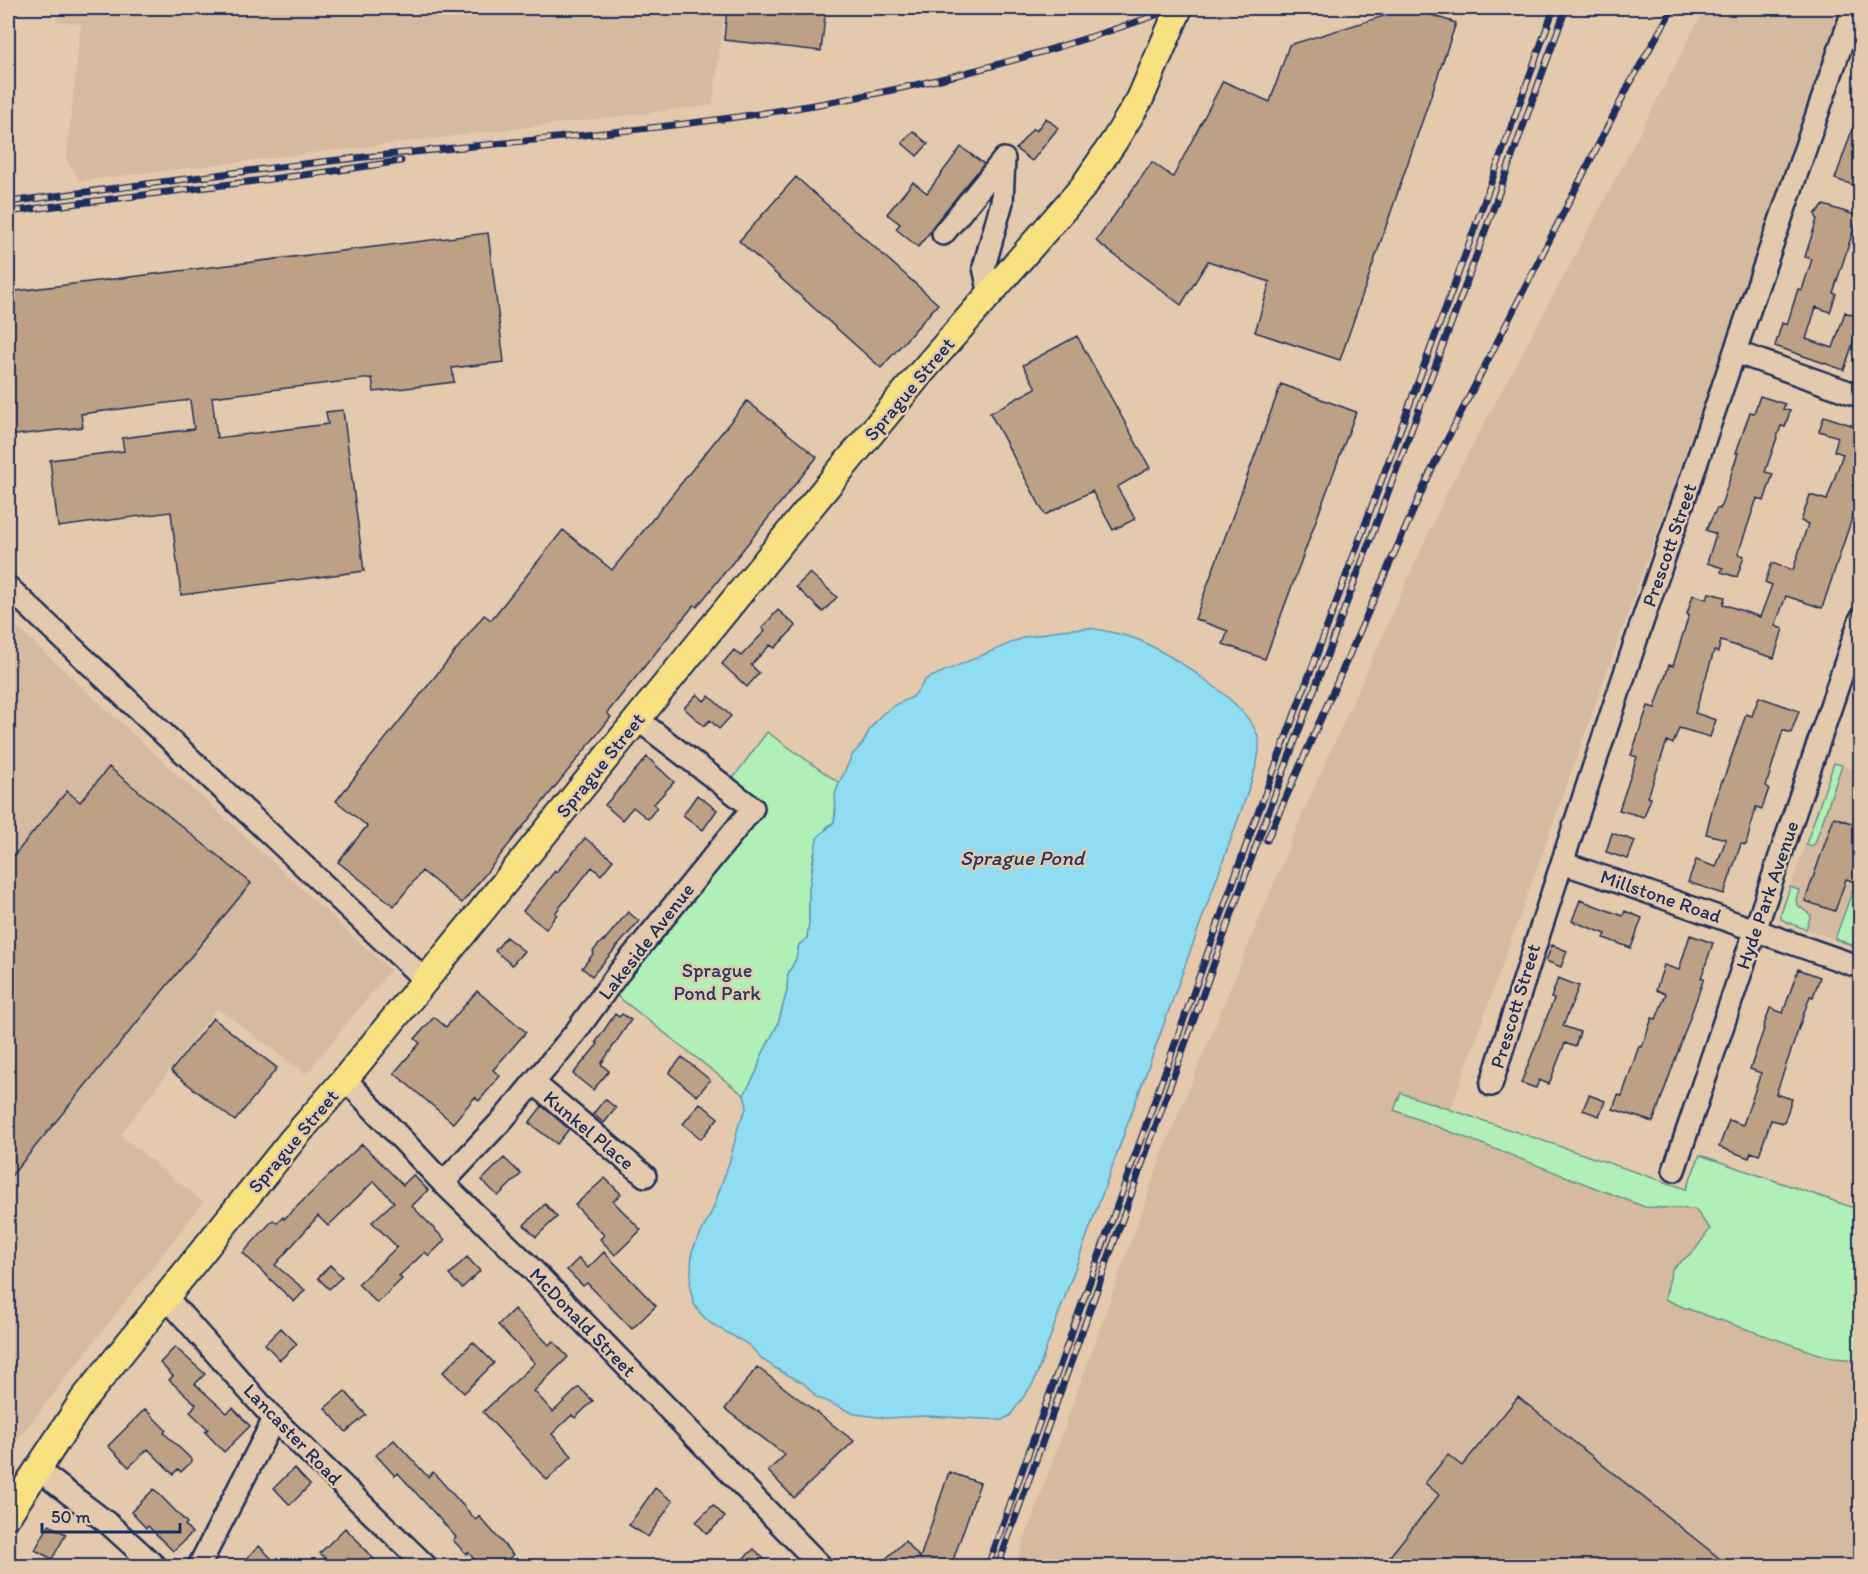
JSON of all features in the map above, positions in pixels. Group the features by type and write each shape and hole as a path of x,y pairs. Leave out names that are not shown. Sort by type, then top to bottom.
{"main road":[{"name":"Sprague Street","path":"8,1515 83,1400 165,1296 286,1147 345,1079 895,404 1100,164 1140,99 1179,8"}],"street":[{"name":"Prescott Street","path":"1491,1085 1548,903 1854,8"},
{"path":"943,234 1004,159 1002,202 984,267 990,294"},
{"path":"1735,352 1860,396"},
{"path":"8,587 425,980"},
{"name":"Hyde Park Avenue","path":"1674,1170 1755,930 1857,643 1860,620"},
{"name":"Lakeside Avenue","path":"443,1183 534,1083 575,1033 617,975 753,808 637,719"},
{"name":"Millstone Road","path":"1562,863 1860,966"},
{"name":"McDonald Street","path":"345,1079 443,1183 526,1263 821,1566"},
{"name":"Kunkel Place","path":"534,1083 645,1176"},
{"name":"Lancaster Road","path":"165,1296 274,1419 426,1566"},
{"path":"199,1566 274,1419"},
{"path":"37,1469 110,1525 155,1566"}],"shaded area":[{"path":"58,8 725,8 713,105 80,181 66,159 81,24 57,21"},
{"path":"1705,8 1844,8 1451,1109 1686,1189 1700,1155 1860,1209 1860,1566 1015,1566 1164,1149 1302,815 1446,494 1601,207"},
{"path":"8,619 390,970 306,1074 217,1008 120,1135 203,1202 8,1452"},
{"path":"1834,763 1860,772 1860,948 1781,919"}],"green space":[{"name":"Sprague Pond Park","path":"767,732 839,783 834,822 827,827 814,853 809,889 807,938 799,945 796,959 788,974 787,991 778,1024 744,1095 616,995 764,807 731,781"},
{"path":"1834,763 1842,765 1812,846 1806,844"},
{"path":"1790,887 1799,890 1797,905 1811,915 1806,929 1781,919"},
{"path":"1852,892 1860,895 1860,948 1835,939"},
{"path":"1401,1093 1686,1189 1700,1155 1860,1210 1860,1360 1833,1358 1816,1353 1665,1299 1672,1269 1695,1250 1710,1229 1695,1209 1645,1207 1394,1110"}],"water":[{"name":"Sprague Pond","path":"1090,628 1139,640 1189,669 1227,697 1253,727 1259,741 1254,772 1034,1382 1010,1416 1002,1420 926,1416 886,1418 855,1414 816,1397 805,1384 775,1368 762,1359 749,1345 710,1323 700,1313 694,1304 690,1288 692,1251 713,1209 730,1160 739,1124 747,1107 744,1095 778,1024 787,991 788,974 796,959 799,945 807,938 809,889 817,838 834,822 835,794 853,754 881,715 913,697 926,679 1025,637 1059,630"}],"building":[{"path":"727,8 826,8 821,51 724,40"},
{"path":"1410,8 1456,23 1340,360 1255,332 1270,282 1208,261 1181,305 1096,241 1152,162 1173,177 1223,81 1270,102 1289,45"},
{"path":"1858,113 1860,114 1860,187 1835,179"},
{"path":"1046,118 1058,128 1032,161 1016,149 1033,128 1036,131"},
{"path":"913,131 928,144 917,156 902,143"},
{"path":"961,147 984,164 918,247 896,229 900,224 887,214 913,182 927,193"},
{"path":"796,177 938,304 881,368 739,241"},
{"path":"1824,205 1858,216 1833,293 1836,294 1830,312 1816,307 1806,339 1833,348 1845,312 1860,318 1860,336 1856,334 1844,370 1775,346 1782,323 1787,325 1798,289 1802,290 1812,259 1805,257 1817,219 1815,214"},
{"path":"488,233 504,362 452,368 454,382 374,392 372,378 212,397 217,438 328,424 326,412 343,410 364,571 181,595 171,512 58,527 50,460 124,451 122,438 194,429 190,400 81,414 83,427 8,436 8,292"},
{"path":"1077,336 1150,468 1117,487 1135,519 1113,530 1092,491 1045,515 990,413 1036,388 1023,365"},
{"path":"1281,384 1356,412 1265,659 1223,644 1228,631 1195,619"},
{"path":"1760,396 1785,404 1783,409 1790,411 1785,427 1781,426 1765,472 1773,474 1764,501 1757,498 1738,554 1744,556 1737,577 1721,572 1723,568 1707,563 1716,534 1706,530 1717,508 1720,509 1750,412 1754,413"},
{"path":"747,401 817,457 697,607 694,605 607,713 611,717 462,903 422,871 394,906 338,862 367,826 336,801 484,615 491,620 563,530 612,570"},
{"path":"1824,416 1860,428 1860,494 1822,608 1786,596 1775,626 1783,629 1774,658 1721,641 1718,652 1714,651 1695,713 1716,720 1710,737 1679,728 1673,744 1667,741 1648,797 1651,798 1644,817 1619,810 1637,757 1631,755 1648,706 1655,708 1669,665 1673,666 1693,595 1707,599 1709,593 1725,597 1723,604 1760,617 1772,585 1765,582 1772,563 1793,570 1808,524 1801,521 1810,495 1827,500 1843,454 1834,451 1838,437 1819,431"},
{"path":"810,573 837,597 823,612 796,587"},
{"path":"778,610 796,626 775,648 770,645 751,665 759,673 747,687 722,664 734,650 741,656 765,631 762,628"},
{"path":"697,694 704,701 709,696 731,716 719,729 710,720 704,726 684,708"},
{"path":"1759,697 1799,711 1791,733 1783,730 1766,786 1769,788 1762,809 1756,807 1746,845 1741,844 1724,894 1688,882 1696,860 1716,867 1726,839 1706,834 1714,802 1746,714 1752,716"},
{"path":"647,757 674,782 654,804 657,807 648,819 633,807 622,820 605,805"},
{"path":"109,767 251,883 8,1180 8,863 67,791 80,802"},
{"path":"697,795 717,810 703,830 683,815"},
{"path":"1834,817 1860,826 1860,884 1846,879 1835,911 1805,901"},
{"path":"1612,833 1635,841 1628,859 1606,852"},
{"path":"585,838 613,860 601,875 592,867 555,913 557,914 546,929 523,911"},
{"path":"1580,900 1623,916 1625,911 1642,918 1631,948 1604,938 1606,934 1572,921"},
{"path":"628,912 639,921 592,976 582,968 594,953 593,951"},
{"path":"1690,935 1713,943 1701,978 1704,978 1653,1122 1613,1109 1618,1095 1622,1096 1639,1046 1642,1047 1652,1018 1656,1019 1666,994 1656,990 1664,965 1679,970"},
{"path":"506,937 524,951 512,965 495,951"},
{"path":"1552,945 1567,951 1561,967 1546,961"},
{"path":"1798,969 1820,977 1813,997 1810,996 1776,1094 1792,1099 1784,1123 1771,1120 1759,1155 1751,1152 1749,1158 1719,1147 1729,1120 1743,1125 1761,1073 1750,1069 1770,1008 1783,1013"},
{"path":"1558,978 1579,986 1563,1026 1580,1032 1575,1047 1565,1043 1549,1084 1539,1080 1536,1088 1521,1083 1554,999 1551,998"},
{"path":"477,991 526,1032 493,1070 500,1076 479,1101 475,1097 453,1123 394,1073 420,1043 415,1039 434,1017 446,1027"},
{"path":"615,1014 619,1017 622,1014 631,1020 601,1064 609,1071 593,1090 573,1074 598,1044 596,1042"},
{"path":"213,1018 277,1068 235,1121 171,1071"},
{"path":"682,1057 710,1080 697,1096 669,1073"},
{"path":"1589,1095 1605,1101 1599,1116 1583,1110"},
{"path":"605,1099 616,1108 604,1123 593,1114"},
{"path":"700,1103 718,1118 701,1139 683,1124"},
{"path":"542,1106 569,1129 557,1144 529,1123"},
{"path":"362,1144 403,1185 413,1175 428,1190 412,1206 445,1240 429,1256 425,1252 399,1276 402,1279 377,1303 358,1284 397,1247 372,1222 394,1202 374,1181 328,1226 318,1216 275,1265 305,1290 294,1302 243,1253 273,1220 277,1223 283,1217 284,1219"},
{"path":"504,1158 521,1174 498,1196 482,1180"},
{"path":"605,1178 621,1194 613,1201 641,1230 615,1255 600,1239 604,1235 575,1205"},
{"path":"545,1204 557,1217 536,1237 524,1225"},
{"path":"604,1252 656,1306 632,1329 587,1283 583,1286 567,1270 579,1258 588,1268"},
{"path":"467,1257 480,1271 462,1288 449,1275"},
{"path":"330,1265 342,1277 329,1289 318,1278"},
{"path":"514,1309 549,1345 553,1341 568,1357 534,1391 553,1412 579,1387 593,1401 575,1418 572,1415 552,1434 572,1456 547,1480 483,1412 535,1363 498,1325"},
{"path":"281,1328 297,1344 280,1360 265,1344"},
{"path":"473,1342 494,1363 464,1393 443,1372"},
{"path":"175,1347 205,1374 195,1384 227,1413 233,1408 250,1426 224,1452 205,1432 208,1429 190,1412 196,1404 169,1380 173,1376 160,1363"},
{"path":"757,1367 854,1441 794,1498 768,1471 785,1455 725,1409"},
{"path":"345,1391 366,1415 346,1432 325,1408"},
{"path":"1518,1397 1729,1566 1382,1566 1439,1495 1425,1483 1448,1455 1462,1466"},
{"path":"145,1409 166,1430 164,1433 191,1459 192,1461 181,1472 178,1469 173,1474 148,1449 129,1467 108,1446"},
{"path":"394,1440 428,1477 433,1472 476,1520 479,1516 513,1555 500,1566 480,1566 468,1552 466,1554 453,1540 456,1537 398,1473 395,1476 376,1455"},
{"path":"294,1468 310,1485 290,1505 274,1488"},
{"path":"949,1472 980,1483 951,1566 878,1566 905,1541 920,1558"},
{"path":"655,1488 673,1501 648,1537 629,1525"},
{"path":"154,1489 187,1523 185,1525 192,1533 173,1551 131,1512"},
{"path":"713,1505 725,1517 707,1534 696,1522"},
{"path":"49,1525 66,1534 52,1559 35,1550"},
{"path":"345,1528 381,1566 333,1566 320,1553"},
{"path":"259,1546 279,1566 238,1566"},
{"path":"754,1549 771,1566 735,1566"}],"railway":[{"path":"8,202 329,161 690,123 816,105 916,85 991,66 1066,45 1176,8"},
{"path":"988,1566 1252,829 1457,277 1554,8"},
{"path":"998,1566 1261,832 1467,281 1566,8"},
{"path":"1267,840 1430,473 1629,85 1673,8"},
{"path":"8,212 401,161"}]}
